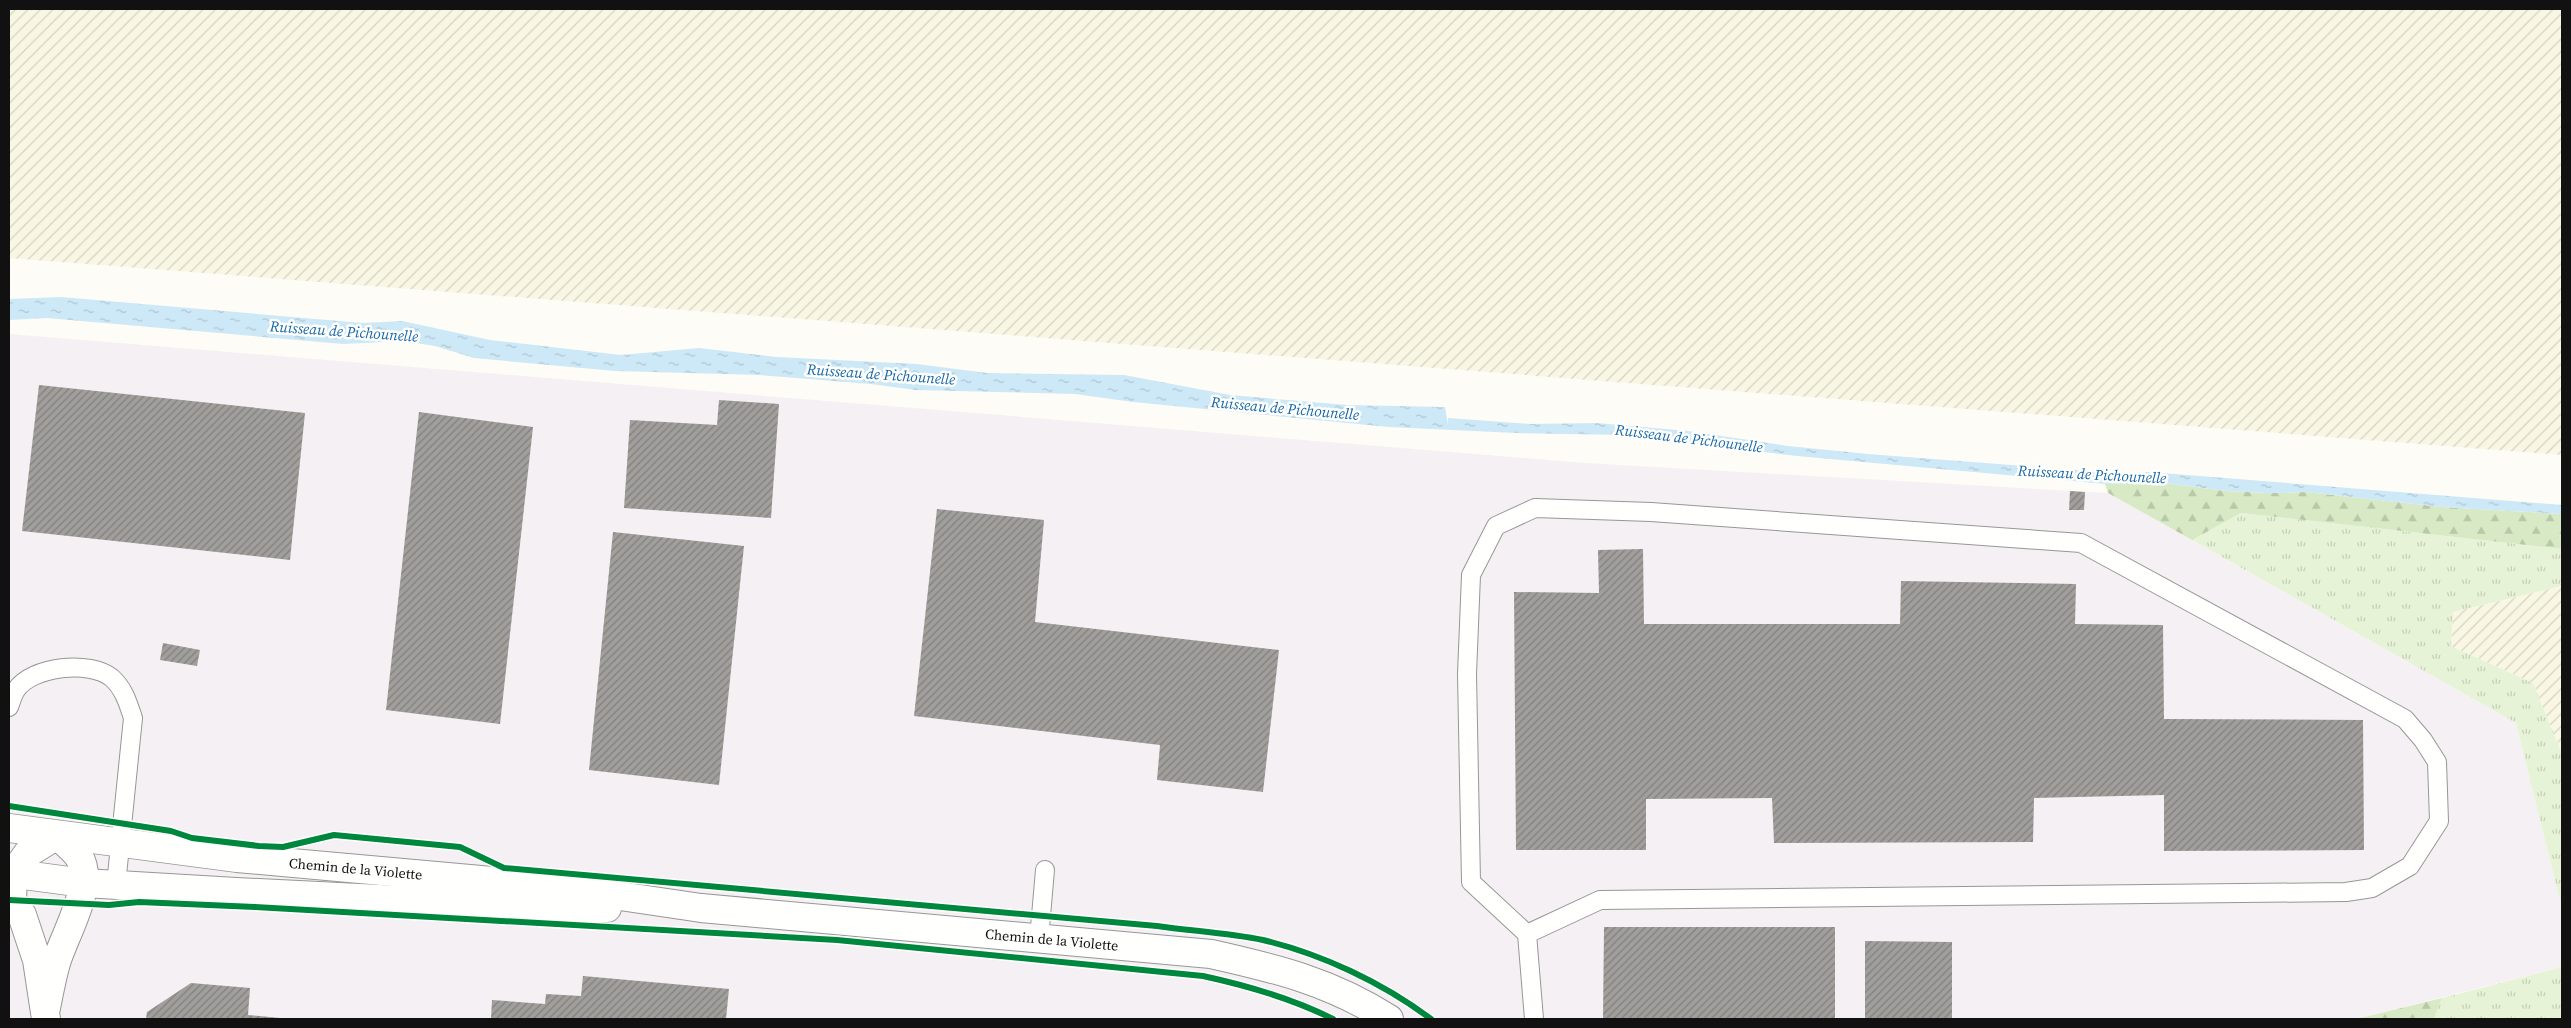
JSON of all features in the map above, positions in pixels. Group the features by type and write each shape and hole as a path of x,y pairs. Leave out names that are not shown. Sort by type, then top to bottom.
{"street":[{"name":"Chemin de la Violette","path":"9,828 120,844 244,858 559,887 701,908 1211,954 1284,970 1338,990 1389,1019"},
{"path":"57,835 80,858 84,882 80,904 72,918 56,963 46,1014 37,960 22,915 12,900 11,874 28,853 57,835"},
{"name":"Chemin de la Violette","path":"11,874 116,885 552,908 701,908"}],"lane":[{"path":"1527,934 1600,900 2346,892 2372,888 2410,866 2439,820 2437,762 2423,740 2404,719 2081,543 1651,512 1535,508 1496,526 1471,575 1467,674 1471,882 1527,934 1534,1019"},
{"path":"9,708 16,689 36,674 62,667 91,670 110,677 124,692 133,718 116,885"},
{"path":"1039,938 1045,870"}],"shaded area":[{"path":"9,9 2562,9 2562,455 9,258"},
{"path":"9,334 1585,463 2108,493 2516,723 2562,909 2562,967 2356,1019 9,1019"},
{"path":"2562,586 2562,754 2533,683 2451,646 2453,612"}],"green space":[{"path":"2157,482 2226,491 2306,492 2442,507 2562,514 2562,549 2241,513 2192,540 2108,493 2105,484"},
{"path":"2241,513 2562,549 2562,586 2453,612 2451,646 2533,683 2562,754 2562,909 2516,723 2192,540"},
{"path":"2562,967 2562,1019 2434,1019 2442,998"},
{"path":"2442,998 2434,1019 2356,1019"}],"water":[{"name":"Ruisseau de Pichounelle","path":"61,297 362,323 402,321 490,340 621,355 699,348 777,357 917,364 987,373 1124,375 1230,395 1347,405 1445,407 1448,425 1448,418 1531,424 1597,423 1688,431 1788,446 1868,454 2115,473 2149,472 2562,505 2562,514 2442,507 2306,492 2226,491 2157,482 2105,484 1797,456 1626,435 1516,433 1389,427 1133,402 1075,394 916,390 871,384 760,375 615,371 474,358 435,346 403,341 343,344 47,318 9,320 9,299"}],"building":[{"path":"39,385 305,413 290,560 22,531"},
{"path":"719,400 779,404 771,518 624,508 630,420 717,425"},
{"path":"419,412 533,427 500,724 386,710"},
{"path":"2070,491 2085,492 2084,510 2069,510"},
{"path":"937,509 1044,520 1035,622 1279,650 1263,792 1157,780 1160,745 914,716"},
{"path":"613,532 744,546 719,785 589,770"},
{"path":"1643,549 1644,624 1900,624 1901,581 2076,584 2075,624 2163,625 2164,719 2363,720 2364,850 2164,851 2164,795 2034,798 2033,842 1774,843 1772,798 1646,799 1646,850 1516,850 1514,592 1599,593 1598,550"},
{"path":"163,643 200,650 197,666 160,660"},
{"path":"1604,927 1835,927 1835,1019 1603,1019"},
{"path":"1865,941 1952,942 1952,1019 1865,1019"},
{"path":"583,976 729,989 726,1019 491,1019 492,1000 545,1004 546,994 581,996"},
{"path":"191,983 250,988 248,1015 291,1019 146,1019 147,1012"}],"cycle path":[{"path":"9,806 171,831 192,838 259,846 283,847 334,835 460,847 504,868 1157,926 1237,936 1285,946 1351,971 1393,993 1431,1019"},
{"path":"9,900 109,905 139,902 255,907 837,940 1203,976 1270,993 1333,1019"}]}
